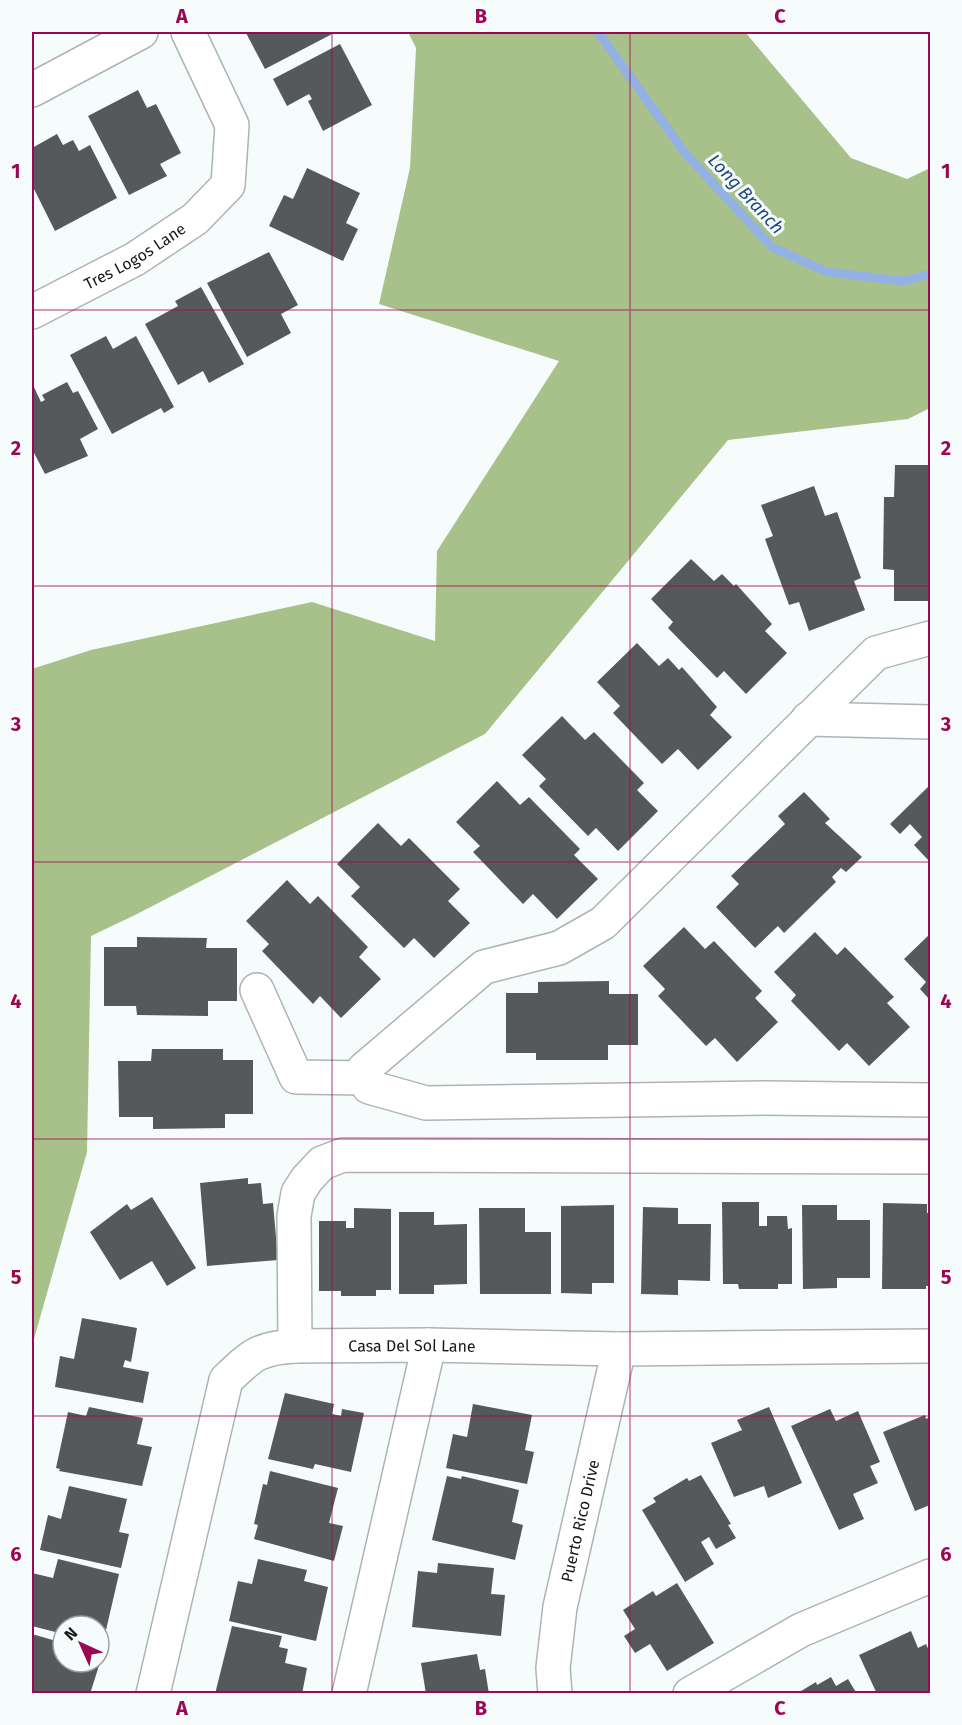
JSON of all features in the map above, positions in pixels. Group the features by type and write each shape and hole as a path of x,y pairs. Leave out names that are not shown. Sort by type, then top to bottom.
{"street":[{"path":"32,90 141,32"},
{"name":"Tres Logos Lane","path":"32,312 135,259 195,219 228,185 232,125 188,32"},
{"path":"930,638 876,653 603,923 559,948 484,967 364,1069 369,1087 426,1103 764,1098 930,1100"},
{"path":"808,719 930,722"},
{"path":"257,990 296,1077 367,1078"},
{"path":"295,1346 294,1216 298,1193 322,1163 343,1155 930,1157"},
{"path":"349,1694 429,1345"},
{"name":"Casa Del Sol Lane","path":"153,1694 226,1380 251,1356 276,1347 295,1346 429,1345 619,1349 930,1346"},
{"name":"Puerto Rico Drive","path":"555,1694 553,1668 560,1607 619,1349"},
{"path":"690,1694 801,1630 930,1576"}],"green space":[{"path":"408,32 745,32 851,158 907,179 930,168 930,408 908,419 728,440 485,734 91,936 87,1152 32,1346 32,669 91,650 312,602 435,641 437,551 559,361 379,304 410,168 416,48"}],"building":[{"path":"336,32 265,69 246,33"},
{"path":"340,44 372,105 323,131 308,101 312,99 309,94 287,106 273,79"},
{"path":"138,90 147,108 156,104 181,153 160,164 167,176 129,195 88,116"},
{"path":"57,134 63,145 73,140 79,151 90,145 117,198 55,231 32,185 32,148"},
{"path":"307,168 360,193 346,223 358,229 343,261 269,226 284,195 293,199"},
{"path":"269,252 298,305 281,314 291,333 247,357 207,283"},
{"path":"201,287 244,364 209,383 203,371 178,385 145,324 178,306 175,301"},
{"path":"106,336 113,349 136,336 174,407 164,413 161,408 112,434 70,355"},
{"path":"67,382 73,393 78,391 98,429 80,439 88,456 45,474 32,449 32,383 41,402 45,400 42,395"},
{"path":"895,465 930,465 930,601 894,601 894,570 883,569 884,497 894,497"},
{"path":"814,486 825,516 837,512 861,578 854,581 865,610 809,631 799,602 789,605 765,539 773,536 761,505"},
{"path":"691,559 714,581 722,574 734,586 736,584 772,624 765,631 787,653 746,694 724,671 717,678 668,628 673,622 651,599"},
{"path":"637,643 659,666 668,658 679,670 682,667 717,707 710,715 732,737 698,770 678,749 662,764 613,713 620,706 597,682"},
{"path":"562,716 585,740 594,732 644,783 637,790 658,811 618,851 596,828 588,836 539,786 546,779 522,755"},
{"path":"497,781 520,805 529,797 580,849 574,855 598,879 557,919 533,894 523,904 473,852 480,846 456,822"},
{"path":"930,785 930,862 914,845 922,837 910,824 900,834 890,824"},
{"path":"804,792 830,819 825,823 862,857 846,872 841,868 832,877 836,882 784,933 778,926 755,948 716,907 739,884 731,876 785,824 778,816"},
{"path":"378,823 401,846 409,838 460,889 448,901 470,923 434,958 414,938 404,948 351,896 360,887 337,864"},
{"path":"287,880 310,904 318,896 368,947 359,957 381,979 341,1018 320,996 313,1004 262,951 269,944 246,921"},
{"path":"684,927 705,949 714,941 762,991 755,998 778,1022 737,1062 715,1038 706,1046 658,996 665,989 643,966"},
{"path":"815,932 837,955 845,947 894,997 887,1003 910,1027 869,1066 847,1043 839,1051 791,1001 796,995 774,972"},
{"path":"930,934 930,1000 920,989 926,982 904,959"},
{"path":"137,937 207,938 206,948 237,948 237,1001 208,1001 208,1016 137,1015 136,1006 104,1006 104,947 137,947"},
{"path":"609,981 609,994 638,994 638,1045 608,1045 608,1060 536,1060 536,1053 506,1053 506,993 538,993 538,982"},
{"path":"152,1049 223,1049 223,1060 253,1060 253,1114 225,1114 225,1128 153,1129 153,1117 119,1117 118,1061 151,1061"},
{"path":"248,1178 248,1184 261,1183 263,1204 273,1203 278,1260 207,1266 200,1183"},
{"path":"152,1197 196,1268 167,1286 152,1261 120,1280 90,1232 127,1204 131,1210"},
{"path":"722,1202 759,1202 759,1226 767,1226 767,1216 787,1216 788,1229 792,1228 792,1284 778,1284 778,1289 739,1289 738,1284 723,1284"},
{"path":"883,1203 927,1204 927,1213 930,1213 930,1286 926,1286 926,1289 882,1289"},
{"path":"614,1205 614,1283 592,1283 592,1294 561,1293 561,1206"},
{"path":"802,1205 837,1205 837,1220 870,1220 870,1278 837,1278 837,1288 803,1289"},
{"path":"643,1207 678,1208 678,1224 711,1224 710,1281 678,1280 678,1295 641,1294"},
{"path":"354,1208 391,1209 391,1290 376,1290 376,1296 341,1296 341,1291 319,1291 319,1221 346,1221 346,1228 354,1228"},
{"path":"479,1208 525,1208 525,1232 551,1232 551,1294 480,1294"},
{"path":"399,1212 434,1212 434,1225 467,1224 467,1284 434,1285 434,1294 399,1294"},
{"path":"82,1318 137,1328 131,1362 125,1360 123,1367 149,1372 143,1403 55,1387 60,1356 74,1359"},
{"path":"285,1393 334,1404 332,1414 341,1416 342,1409 364,1413 351,1472 315,1464 313,1469 268,1459"},
{"path":"473,1404 532,1415 525,1450 534,1452 527,1484 446,1468 453,1434 467,1437"},
{"path":"89,1407 143,1418 137,1444 152,1447 142,1486 59,1471 60,1469 56,1468 68,1412 86,1416"},
{"path":"769,1407 802,1483 768,1498 764,1486 734,1497 711,1443 742,1430 737,1420"},
{"path":"830,1409 836,1421 858,1411 880,1462 870,1466 878,1483 853,1494 864,1519 839,1530 791,1426"},
{"path":"925,1415 926,1419 930,1417 930,1505 915,1511 883,1432"},
{"path":"270,1471 338,1488 329,1523 343,1526 334,1561 254,1539 258,1525 254,1524 263,1484 267,1485"},
{"path":"701,1475 731,1524 728,1525 736,1538 716,1549 709,1537 701,1542 714,1564 685,1582 642,1510 656,1502 653,1498 687,1478 689,1481"},
{"path":"447,1476 461,1479 462,1476 519,1490 512,1522 523,1525 515,1560 432,1540"},
{"path":"69,1486 127,1499 119,1532 129,1534 121,1568 40,1550 48,1515 61,1519"},
{"path":"58,1559 119,1574 110,1614 51,1614 51,1631 32,1626 32,1573 53,1578"},
{"path":"258,1559 307,1570 304,1581 328,1587 316,1641 229,1621 238,1581 252,1584"},
{"path":"438,1563 494,1568 491,1594 505,1595 501,1636 412,1627 418,1571 437,1573"},
{"path":"677,1583 714,1643 667,1671 650,1644 635,1653 624,1636 635,1629 623,1610 653,1591 656,1596"},
{"path":"232,1626 282,1636 279,1647 288,1649 285,1663 307,1668 302,1694 215,1694"},
{"path":"911,1631 918,1648 926,1644 930,1653 930,1694 877,1694 859,1655"},
{"path":"32,1634 51,1640 51,1674 96,1674 90,1694 32,1694"},
{"path":"477,1654 480,1670 485,1669 489,1694 426,1694 421,1663"},
{"path":"831,1677 836,1686 848,1679 857,1694 796,1694 816,1682 817,1685"}],"waterway":[{"name":"Long Branch","path":"598,32 685,153 772,247 827,272 903,281 930,274"}]}
